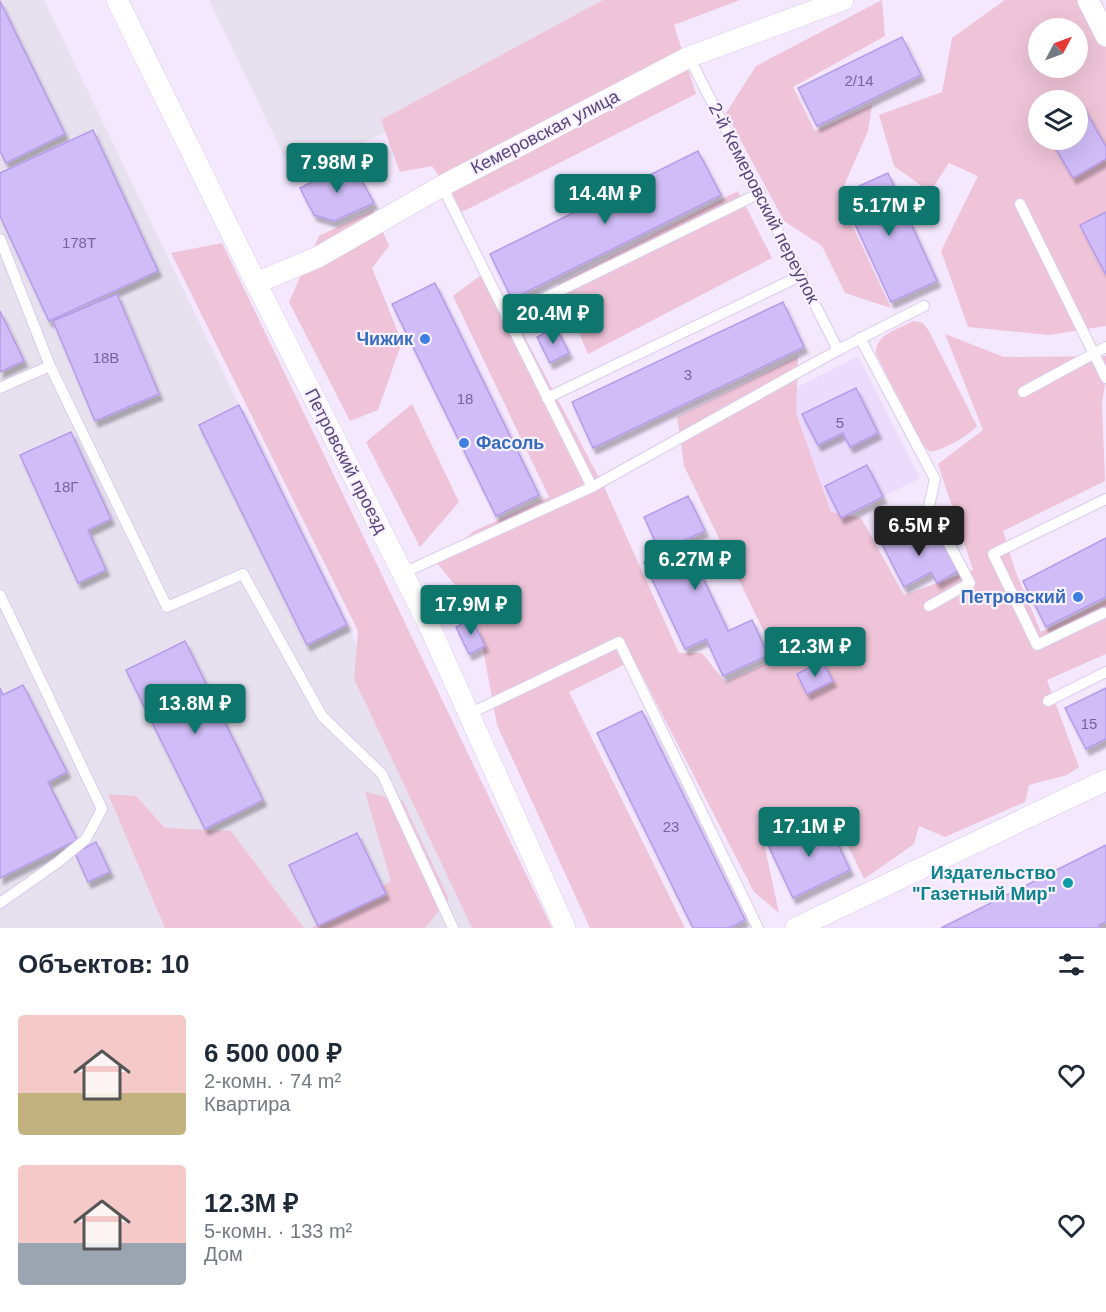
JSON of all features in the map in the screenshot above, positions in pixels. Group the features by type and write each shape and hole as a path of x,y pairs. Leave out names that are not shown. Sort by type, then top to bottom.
{"street":[{"name":"Петровский проезд","path":"117,0 256,283 428,623 565,928"},
{"name":"Кемеровская улица","path":"256,283 318,257 442,186 689,57 843,0"},
{"path":"1088,0 1106,36"},
{"path":"796,928 1106,780"}],"lane":[{"name":"2-й Кемеровский переулок","path":"689,57 802,275 838,350"},
{"path":"442,186 592,487"},
{"path":"506,317 760,193"},
{"path":"1020,204 1106,378"},
{"path":"0,239 50,366 167,607 243,574 322,716 382,774 453,928"},
{"path":"547,398 802,275"},
{"path":"403,573 592,487 860,338 924,306"},
{"path":"860,338 935,479 929,506 970,583 929,606"},
{"path":"1023,392 1106,347"},
{"path":"0,388 50,366"},
{"path":"1104,613 1037,645 993,554 1106,499"},
{"path":"0,595 102,809 86,839 57,864 0,903"},
{"path":"470,714 619,642 758,928"},
{"path":"1048,701 1106,672"}],"shaded area":[{"path":"0,0 44,0 239,405 496,928 0,928"},
{"path":"209,0 654,0 294,177"},
{"path":"603,0 740,0 674,25 696,94 462,212 432,166 400,172 381,120"},
{"path":"882,0 885,36 793,87 815,131 872,105 868,131 839,197 891,308 845,293 822,246 784,221 726,113 756,66"},
{"path":"1005,0 1101,0 1106,11 1106,326 1049,335 968,327 941,251 978,176 949,163 930,192 894,166 879,115 942,92 952,38"},
{"path":"738,191 772,258 588,354 558,284"},
{"path":"373,210 389,246 372,268 402,342 378,410 350,421 289,302 319,236"},
{"path":"222,243 552,928 472,928 354,679 358,631 171,253"},
{"path":"489,269 605,489 679,653 702,653 725,682 777,659 684,466 677,417 798,356 796,413 831,512 861,518 904,595 973,570 938,464 983,430 945,334 1004,357 1106,356 1106,378 1102,403 1105,481 1003,531 1015,570 1041,632 1106,600 1106,654 1047,680 1079,767 1067,775 1029,785 1025,802 945,837 919,826 914,844 864,879 832,812 763,839 779,913 754,892 634,660 569,692 685,928 590,928 497,725 476,611 437,563 474,531 549,497 453,296"},
{"path":"913,321 923,323 929,331 977,426 955,442 930,452 922,444 876,354 876,347 883,337"},
{"path":"858,356 920,478 822,528 760,406"},
{"path":"412,404 459,502 420,547 366,442"},
{"path":"365,792 403,801 449,899 425,928 311,928 391,881"},
{"path":"108,794 136,796 165,828 231,831 304,928 165,928"}],"building":[{"path":"0,1 65,134 6,163 0,151"},
{"path":"902,37 921,75 817,126 798,88"},
{"path":"1088,115 1106,147 1106,159 1073,178 1057,150 1088,150"},
{"path":"93,130 158,271 49,321 0,216 0,173"},
{"path":"698,151 721,195 512,299 490,254"},
{"path":"351,161 374,203 334,221 314,215 300,188"},
{"path":"888,173 937,281 891,302 841,194"},
{"path":"1106,212 1106,275 1080,225"},
{"path":"435,283 539,495 496,516 392,304"},
{"path":"117,294 159,394 95,421 53,321"},
{"path":"783,302 804,347 593,448 572,402"},
{"path":"0,311 24,361 0,372"},
{"path":"556,327 569,353 550,363 537,337"},
{"path":"856,388 878,433 850,447 843,433 818,445 802,414"},
{"path":"239,405 347,625 307,645 199,425"},
{"path":"71,432 111,519 88,530 106,570 78,583 20,455"},
{"path":"867,465 883,497 841,518 825,486"},
{"path":"688,496 705,531 685,540 728,631 752,620 768,655 723,676 706,639 685,649 644,562 661,554 644,517"},
{"path":"919,525 928,541 940,535 958,571 937,583 931,572 904,587 882,544"},
{"path":"1106,538 1106,597 1046,627 1023,581"},
{"path":"472,619 485,646 469,654 456,627"},
{"path":"185,641 263,800 205,829 126,670"},
{"path":"822,661 833,681 807,694 797,674"},
{"path":"23,685 67,772 48,782 77,840 0,878 0,688 3,695"},
{"path":"1106,688 1106,739 1086,749 1065,708"},
{"path":"642,711 745,920 729,928 693,928 597,733"},
{"path":"826,818 850,870 793,898 768,845"},
{"path":"357,833 386,894 318,926 289,865"},
{"path":"96,842 110,872 88,882 75,853"},
{"name":"Издательство \"Газетный Мир\"","path":"1106,845 1106,922 1099,925 1100,928 941,928"}],"place":[{"name":"Чижик","path":"425,339"},
{"name":"Фасоль","path":"464,443"},
{"name":"Петровский","path":"1078,597"},
{"name":"Издательство \"Газетный Мир\"","path":"1068,883"}]}
